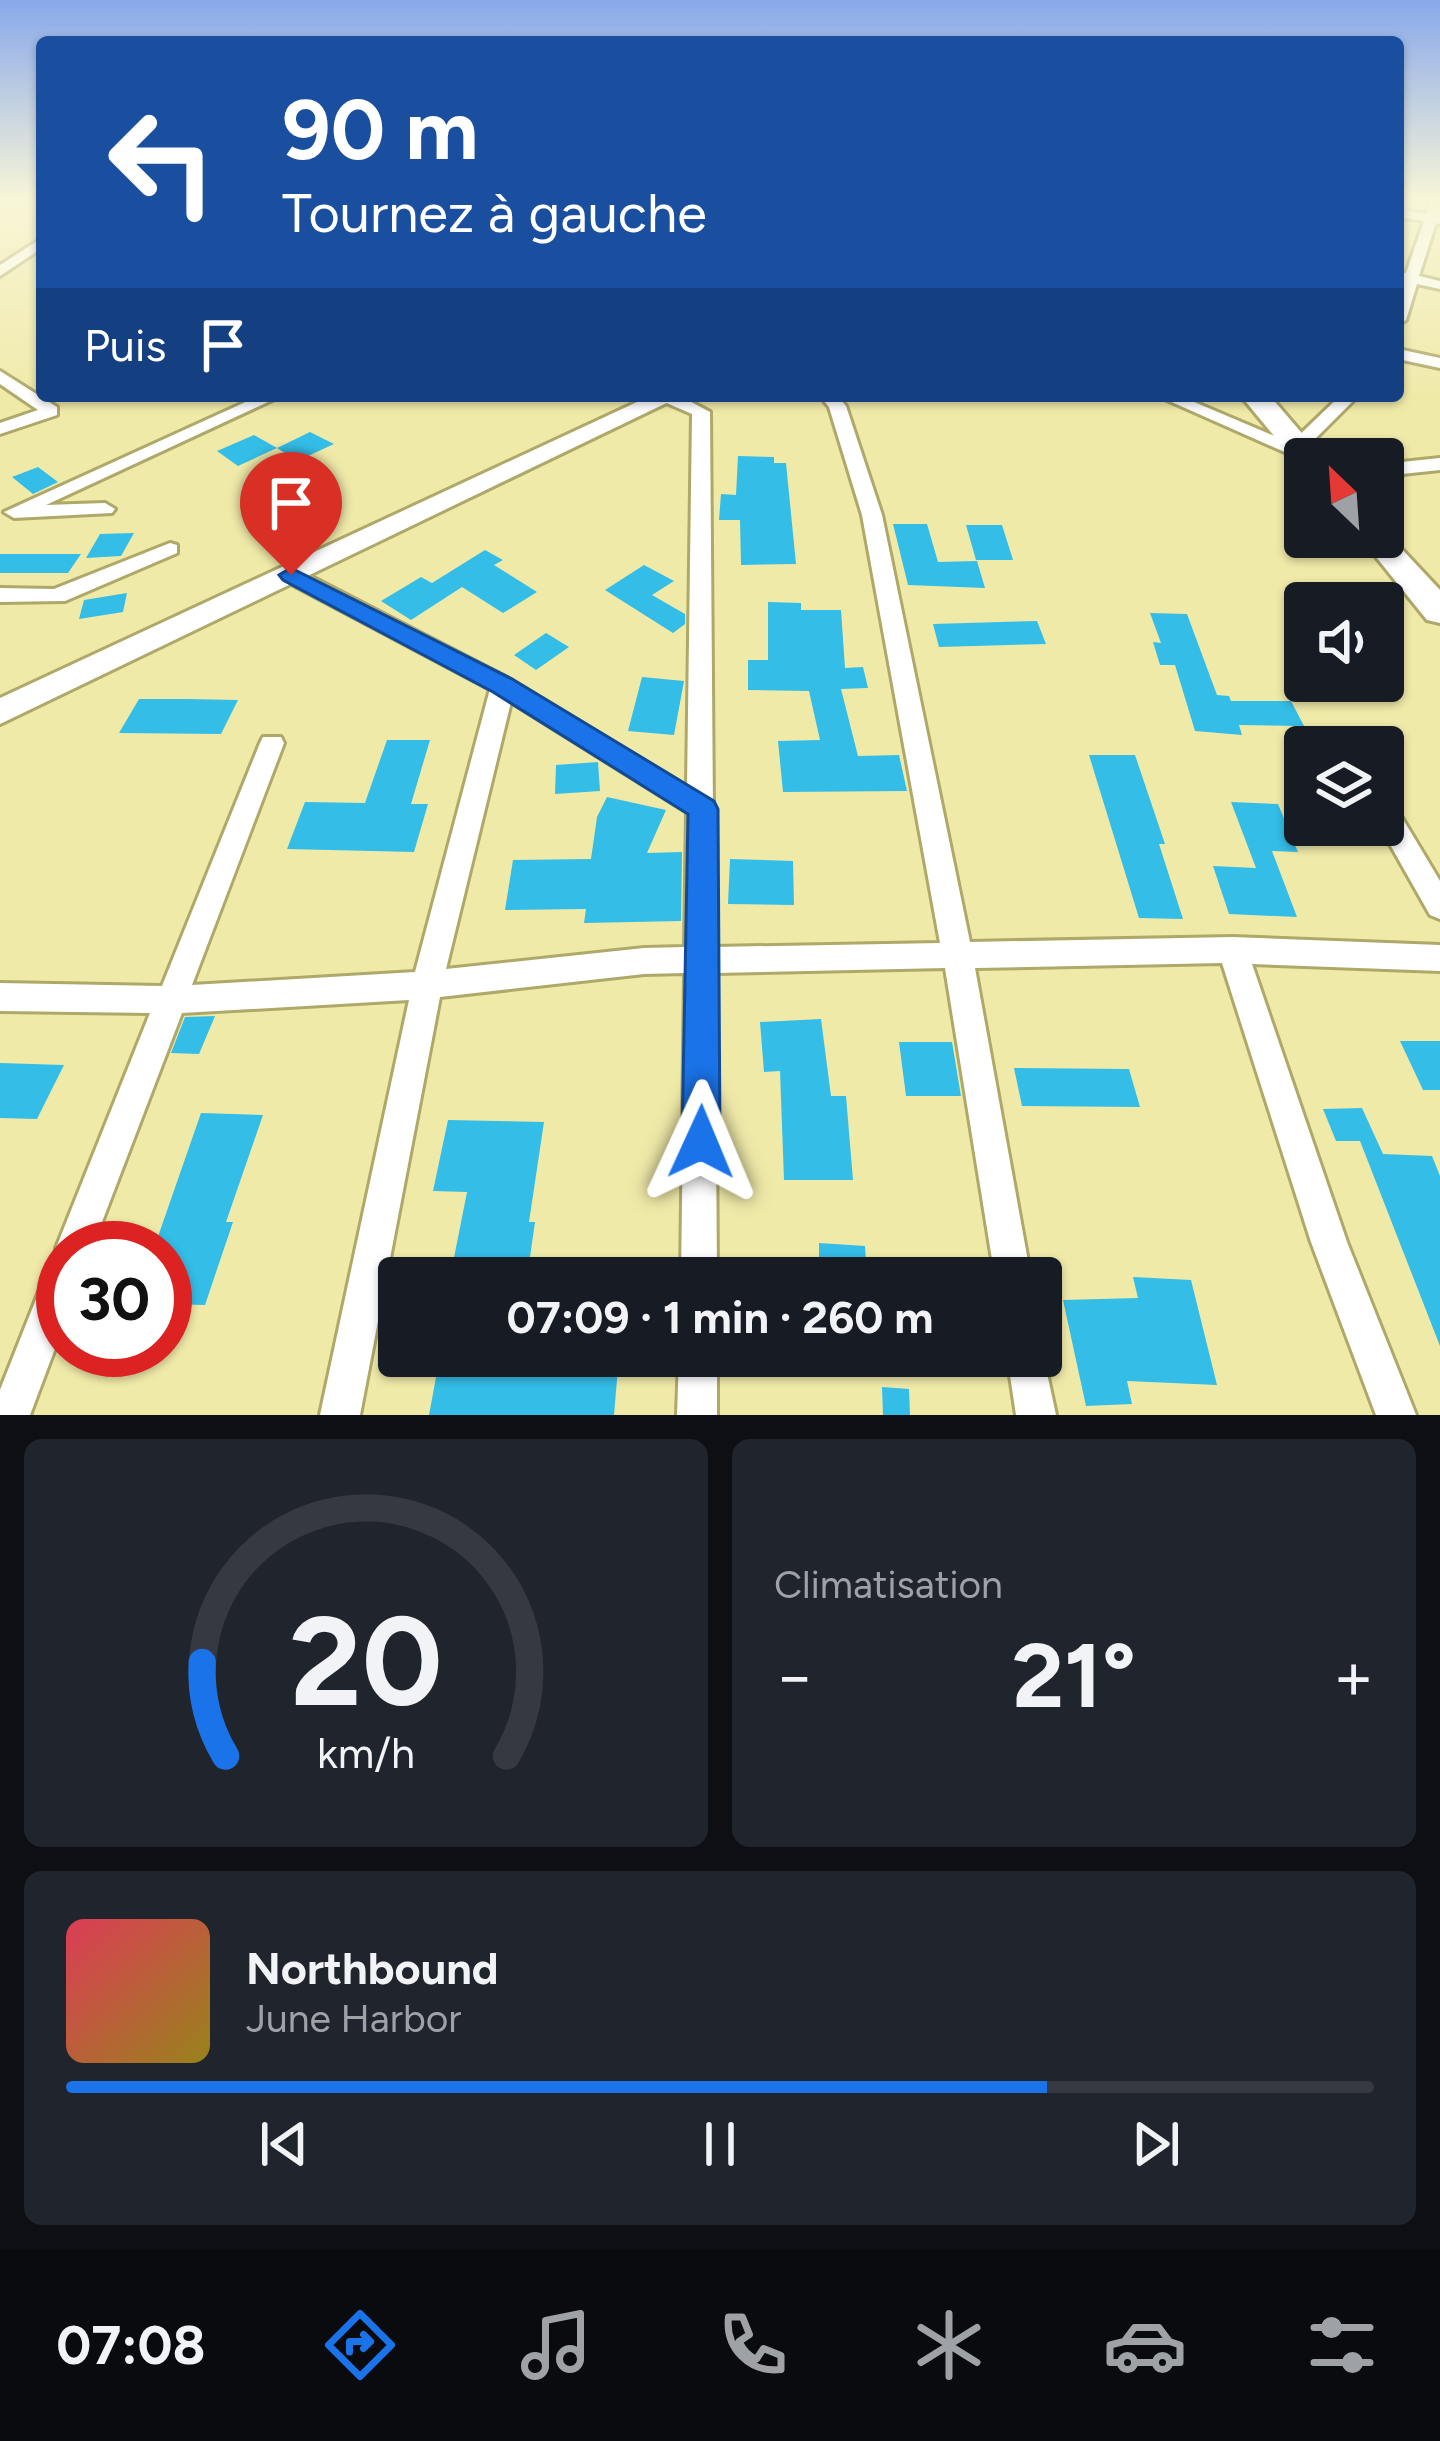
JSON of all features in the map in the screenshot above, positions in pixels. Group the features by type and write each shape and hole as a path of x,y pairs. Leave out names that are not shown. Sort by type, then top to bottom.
{"highway":[{"path":"1260,402 1290,438"},
{"path":"1394,558 1440,612"}],"main road":[{"path":"0,712 656,402"}],"street":[{"path":"1404,277 1440,285"},
{"path":"1404,354 1440,363"},
{"path":"0,376 36,401"},
{"path":"0,429 50,411 37,402"},
{"path":"7,512 259,402"},
{"path":"681,402 701,412 699,1257"},
{"path":"833,402 872,515 958,958 1008,1257"},
{"path":"1180,402 1284,446"},
{"path":"1317,438 1345,402"},
{"path":"1404,468 1440,464"},
{"path":"7,512 105,509"},
{"path":"0,595 57,596 170,549"},
{"path":"291,575 503,686 703,809"},
{"path":"340,1415 427,985 503,686"},
{"path":"84,1221 272,743"},
{"path":"1404,844 1440,907"},
{"path":"1233,950 1329,1242 1396,1415"},
{"path":"0,997 169,1000 427,985 644,961 1233,950 1440,958"},
{"path":"10,1415 36,1347"},
{"path":"698,1377 698,1415"},
{"path":"1030,1377 1036,1415"}],"building":[{"path":"310,432 334,444 297,461 277,448"},
{"path":"254,435 277,448 238,466 217,451"},
{"path":"738,456 774,457 774,463 786,463 796,564 741,565 740,520 719,520 721,494 736,495"},
{"path":"38,467 58,482 33,494 12,477"},
{"path":"893,524 927,524 938,562 977,561 985,588 908,585"},
{"path":"966,525 1002,525 1013,560 976,560"},
{"path":"134,533 121,556 86,558 100,534"},
{"path":"485,550 503,560 494,565 537,592 503,613 462,587 411,620 381,601 421,577 432,583"},
{"path":"0,554 81,554 68,573 0,573"},
{"path":"644,565 674,581 652,595 685,614 685,624 673,633 605,590"},
{"path":"127,593 123,612 79,619 84,600"},
{"path":"768,602 801,603 801,610 841,610 845,668 863,667 868,688 841,689 858,756 899,755 907,791 783,792 778,741 820,740 809,691 748,690 748,660 768,660"},
{"path":"1150,613 1187,614 1217,695 1229,696 1231,701 1292,702 1304,726 1239,725 1242,735 1195,731 1175,665 1160,665 1153,642 1161,643"},
{"path":"1037,621 1046,644 939,647 933,624"},
{"path":"546,633 569,647 536,670 514,655"},
{"path":"642,677 684,681 674,735 628,731"},
{"path":"139,699 238,700 221,734 119,733"},
{"path":"387,740 430,740 411,804 428,804 414,852 287,849 305,802 365,803"},
{"path":"1089,755 1135,755 1165,844 1159,844 1183,919 1139,918"},
{"path":"598,762 600,791 555,794 556,765"},
{"path":"607,797 666,810 647,853 682,852 681,921 584,923 586,909 505,910 513,860 591,859 597,817"},
{"path":"1231,802 1278,804 1284,818 1284,846 1296,846 1298,852 1272,851 1297,917 1229,914 1213,866 1256,868"},
{"path":"730,859 793,861 794,905 728,904"},
{"path":"215,1016 199,1054 171,1053 185,1017"},
{"path":"821,1019 831,1096 846,1096 853,1180 784,1180 780,1071 764,1072 760,1022"},
{"path":"1400,1041 1440,1041 1440,1090 1423,1090"},
{"path":"899,1042 952,1042 961,1096 906,1096"},
{"path":"0,1063 64,1065 37,1119 0,1118"},
{"path":"1014,1068 1129,1069 1140,1107 1022,1106"},
{"path":"1362,1108 1383,1154 1432,1156 1440,1176 1440,1346 1360,1141 1336,1141 1323,1109"},
{"path":"201,1113 263,1115 226,1222 233,1222 205,1305 192,1305 192,1221 163,1221"},
{"path":"448,1120 544,1122 529,1222 535,1222 530,1257 454,1257 467,1192 433,1191"},
{"path":"819,1243 865,1246 866,1257 819,1257"},
{"path":"1133,1277 1191,1280 1217,1385 1127,1381 1132,1404 1086,1406 1063,1300 1138,1298"},
{"path":"436,1377 617,1377 614,1415 429,1415"},
{"path":"882,1387 909,1389 910,1415 883,1415"}],"route":[{"path":"291,575 503,686 703,809 701,1142"}]}
